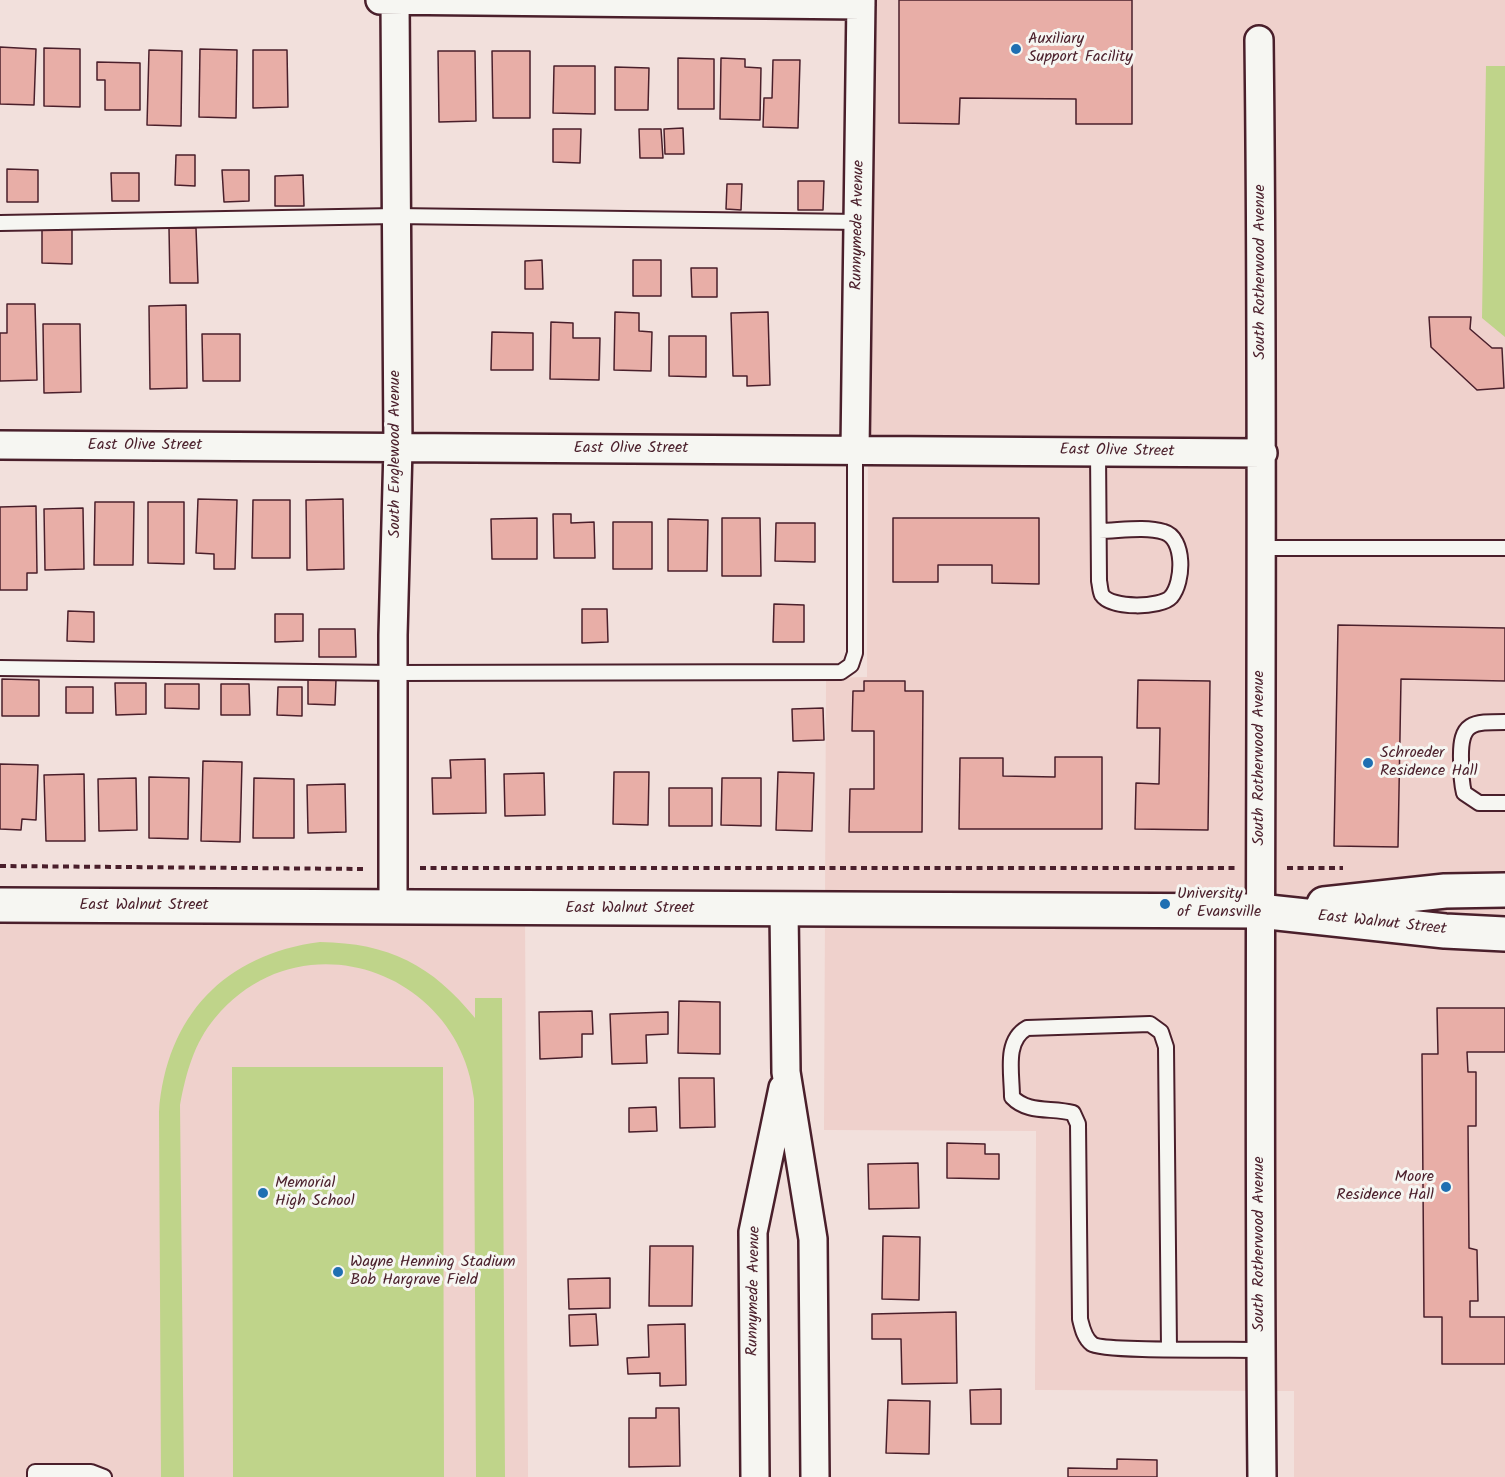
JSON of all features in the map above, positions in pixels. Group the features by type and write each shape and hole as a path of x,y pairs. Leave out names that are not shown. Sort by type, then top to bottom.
{"street":[{"path":"380,0 861,3"},
{"name":"South Englewood Avenue","path":"393,907 393,673 398,448 395,0"},
{"name":"Runnymede Avenue","path":"855,450 860,222 861,3"},
{"name":"South Rotherwood Avenue","path":"1259,40 1263,453 1259,912 1262,1477"},
{"name":"East Olive Street","path":"0,445 1263,453"},
{"name":"East Walnut Street","path":"1259,912 1445,891 1505,890"},
{"name":"East Walnut Street","path":"0,905 1259,912 1444,931 1505,934"},
{"name":"Runnymede Avenue","path":"784,909 786,1072 813,1239 815,1477"},
{"name":"Runnymede Avenue","path":"755,1477 753,1232 786,1072"}],"lane":[{"path":"0,223 395,216 860,222"},
{"path":"0,668 393,673 841,672 851,665 855,653 855,450"},
{"path":"1098,452 1099,581 1102,595 1110,602 1121,605 1160,604 1170,598 1179,578 1178,546 1173,536 1162,531 1099,531"},
{"path":"1262,548 1505,548"},
{"path":"1505,722 1480,722 1471,726 1463,732 1460,742 1461,782 1464,793 1479,803 1505,803"},
{"path":"1169,1348 1166,1047 1161,1032 1150,1024 1027,1028 1017,1034 1011,1045 1012,1097 1020,1105 1031,1109 1060,1109 1073,1113 1078,1124 1080,1319 1084,1334 1092,1344 1106,1348 1260,1350"},
{"path":"34,1477 34,1472 91,1472 104,1477"}],"path":[{"path":"0,866 369,869"},
{"path":"414,868 1236,868"}],"shaded area":[{"name":"University of Evansville","path":"870,0 1505,0 1505,1477 1294,1477 1294,1391 1035,1390 1036,1131 824,1130 826,678 867,677"},
{"name":"Memorial High School","path":"0,905 525,908 528,1477 0,1477"}],"green space":[{"path":"1486,66 1505,66 1505,337 1482,318"},
{"path":"320,942 367,947 407,960 442,984 475,1018 475,998 502,998 505,1477 476,1477 474,1099 462,1054 440,1017 408,990 371,972 331,964 289,969 250,987 215,1018 196,1048 188,1070 180,1105 184,1477 161,1477 159,1112 164,1078 174,1047 188,1019 206,996 229,976 256,960 286,949"},
{"name":"Wayne Henning Stadium Bob Hargrave Field","path":"232,1067 443,1067 444,1477 233,1477"}],"building":[{"name":"Auxiliary Support Facility","path":"899,0 1132,0 1132,124 1076,124 1076,99 960,98 959,124 899,123"},
{"path":"0,47 36,49 34,105 0,104"},
{"path":"44,48 80,49 80,107 44,106"},
{"path":"200,49 237,50 236,118 199,117"},
{"path":"149,50 182,51 181,126 147,125"},
{"path":"253,50 287,50 288,107 253,108"},
{"path":"438,51 475,51 476,121 439,122"},
{"path":"492,51 530,51 530,118 493,118"},
{"path":"678,58 714,59 714,109 678,109"},
{"path":"721,58 745,59 745,67 761,68 760,120 720,119"},
{"path":"773,60 800,60 798,128 763,127 764,98 772,98"},
{"path":"97,62 140,63 140,110 105,110 105,80 97,80"},
{"path":"554,66 595,66 595,114 553,113"},
{"path":"615,67 649,68 648,110 615,110"},
{"path":"683,128 684,154 665,154 664,129"},
{"path":"553,129 581,129 580,163 553,162"},
{"path":"639,129 661,129 663,158 640,158"},
{"path":"176,155 195,155 195,186 175,185"},
{"path":"7,169 38,170 38,202 7,202"},
{"path":"222,170 249,170 249,201 224,202"},
{"path":"111,173 139,173 139,201 112,201"},
{"path":"303,175 304,206 275,206 275,176"},
{"path":"798,181 824,181 823,210 798,210"},
{"path":"727,184 742,184 741,210 726,209"},
{"path":"169,228 196,228 198,283 170,283"},
{"path":"42,229 72,229 72,264 42,263"},
{"path":"542,260 543,289 525,289 525,261"},
{"path":"633,260 661,260 661,296 633,296"},
{"path":"691,268 717,268 717,297 692,297"},
{"path":"7,304 35,304 37,380 0,381 0,333 7,333"},
{"path":"186,305 187,388 150,389 149,306"},
{"path":"615,312 639,313 639,331 652,332 651,371 614,370"},
{"path":"768,312 770,385 747,386 747,376 733,376 731,313"},
{"path":"1429,317 1471,317 1470,329 1492,348 1502,348 1504,388 1477,390 1431,347"},
{"path":"551,322 573,323 573,338 600,338 599,380 550,379"},
{"path":"43,324 80,324 81,392 44,393"},
{"path":"492,332 533,333 533,370 491,370"},
{"path":"202,334 240,334 240,381 203,381"},
{"path":"669,336 706,336 706,377 669,376"},
{"path":"198,499 237,500 235,569 214,569 214,554 196,553"},
{"path":"343,499 344,569 307,570 306,500"},
{"path":"253,500 290,500 290,558 252,558"},
{"path":"95,502 134,502 133,565 94,565"},
{"path":"148,502 184,502 184,564 148,563"},
{"path":"36,506 37,573 27,573 27,590 0,590 0,507"},
{"path":"83,508 84,569 45,570 44,509"},
{"path":"553,514 571,514 571,523 594,522 595,558 554,558"},
{"path":"537,518 537,559 492,559 491,519"},
{"path":"722,518 760,518 761,576 722,576"},
{"path":"893,518 1039,518 1039,584 992,583 992,565 938,565 938,582 893,582"},
{"path":"668,519 708,520 707,571 668,571"},
{"path":"613,522 652,522 652,569 613,569"},
{"path":"776,523 815,523 815,562 775,561"},
{"path":"774,604 804,605 804,642 773,642"},
{"path":"582,609 607,609 608,642 582,643"},
{"path":"68,611 94,612 94,642 67,641"},
{"path":"275,614 303,614 303,641 275,642"},
{"name":"Schroeder Residence Hall","path":"1338,625 1505,628 1505,681 1401,679 1398,847 1334,846"},
{"path":"319,629 355,629 356,657 319,657"},
{"path":"2,679 39,680 39,716 2,716"},
{"path":"308,679 336,680 335,705 308,704"},
{"path":"1138,680 1210,681 1208,830 1135,829 1136,783 1159,784 1160,728 1137,728"},
{"path":"864,681 905,681 905,691 923,691 922,832 849,832 850,789 874,789 874,731 852,731 853,691 864,691"},
{"path":"115,683 146,683 146,714 116,715"},
{"path":"165,684 199,684 199,709 165,708"},
{"path":"221,684 249,684 250,715 221,715"},
{"path":"66,687 93,687 93,713 66,713"},
{"path":"278,687 302,687 302,716 277,715"},
{"path":"823,708 824,740 793,741 792,709"},
{"path":"1055,757 1102,757 1102,829 959,829 960,758 1003,758 1003,776 1055,777"},
{"path":"485,759 486,813 433,814 432,778 451,778 450,760"},
{"path":"203,761 242,762 240,842 201,841"},
{"path":"0,764 38,765 36,820 22,819 21,830 0,829"},
{"path":"614,772 649,772 648,825 613,824"},
{"path":"778,772 814,773 812,831 776,830"},
{"path":"544,773 545,815 505,816 504,774"},
{"path":"84,774 85,841 46,841 44,775"},
{"path":"149,777 189,778 188,839 149,838"},
{"path":"136,778 137,830 99,831 98,779"},
{"path":"254,778 294,779 294,838 253,838"},
{"path":"722,778 761,778 761,826 721,825"},
{"path":"345,784 346,832 308,833 307,785"},
{"path":"669,788 712,788 712,826 669,826"},
{"path":"679,1001 720,1002 720,1054 678,1053"},
{"name":"Moore Residence Hall","path":"1437,1008 1505,1008 1505,1052 1467,1052 1468,1072 1476,1072 1476,1126 1468,1126 1469,1248 1477,1250 1478,1301 1470,1301 1470,1317 1505,1317 1505,1364 1442,1364 1442,1317 1424,1317 1422,1054 1438,1054"},
{"path":"592,1011 593,1034 582,1034 582,1057 540,1059 539,1012"},
{"path":"668,1012 668,1034 646,1035 647,1063 612,1064 610,1014"},
{"path":"679,1078 714,1078 715,1127 680,1128"},
{"path":"656,1107 657,1131 629,1132 629,1108"},
{"path":"947,1143 985,1144 985,1154 999,1154 999,1179 947,1178"},
{"path":"918,1163 919,1208 869,1209 868,1164"},
{"path":"883,1236 920,1237 919,1300 882,1299"},
{"path":"650,1246 693,1246 692,1306 649,1306"},
{"path":"610,1278 610,1308 569,1309 568,1279"},
{"path":"956,1312 957,1383 902,1384 901,1339 872,1339 872,1314"},
{"path":"596,1314 598,1345 570,1346 569,1315"},
{"path":"685,1324 686,1385 660,1386 660,1373 628,1374 627,1358 649,1357 648,1325"},
{"path":"1001,1389 1001,1424 971,1424 970,1390"},
{"path":"888,1400 930,1401 929,1454 886,1453"},
{"path":"656,1408 679,1408 680,1466 629,1467 629,1418 656,1418"},
{"path":"1117,1459 1157,1460 1157,1477 1068,1477 1068,1468 1117,1469"}],"place":[{"name":"Auxiliary Support Facility","path":"1016,49"},
{"name":"Schroeder Residence Hall","path":"1368,763"},
{"name":"University of Evansville","path":"1165,904"},
{"name":"Moore Residence Hall","path":"1446,1187"},
{"name":"Memorial High School","path":"263,1193"},
{"name":"Wayne Henning Stadium Bob Hargrave Field","path":"338,1272"}]}
